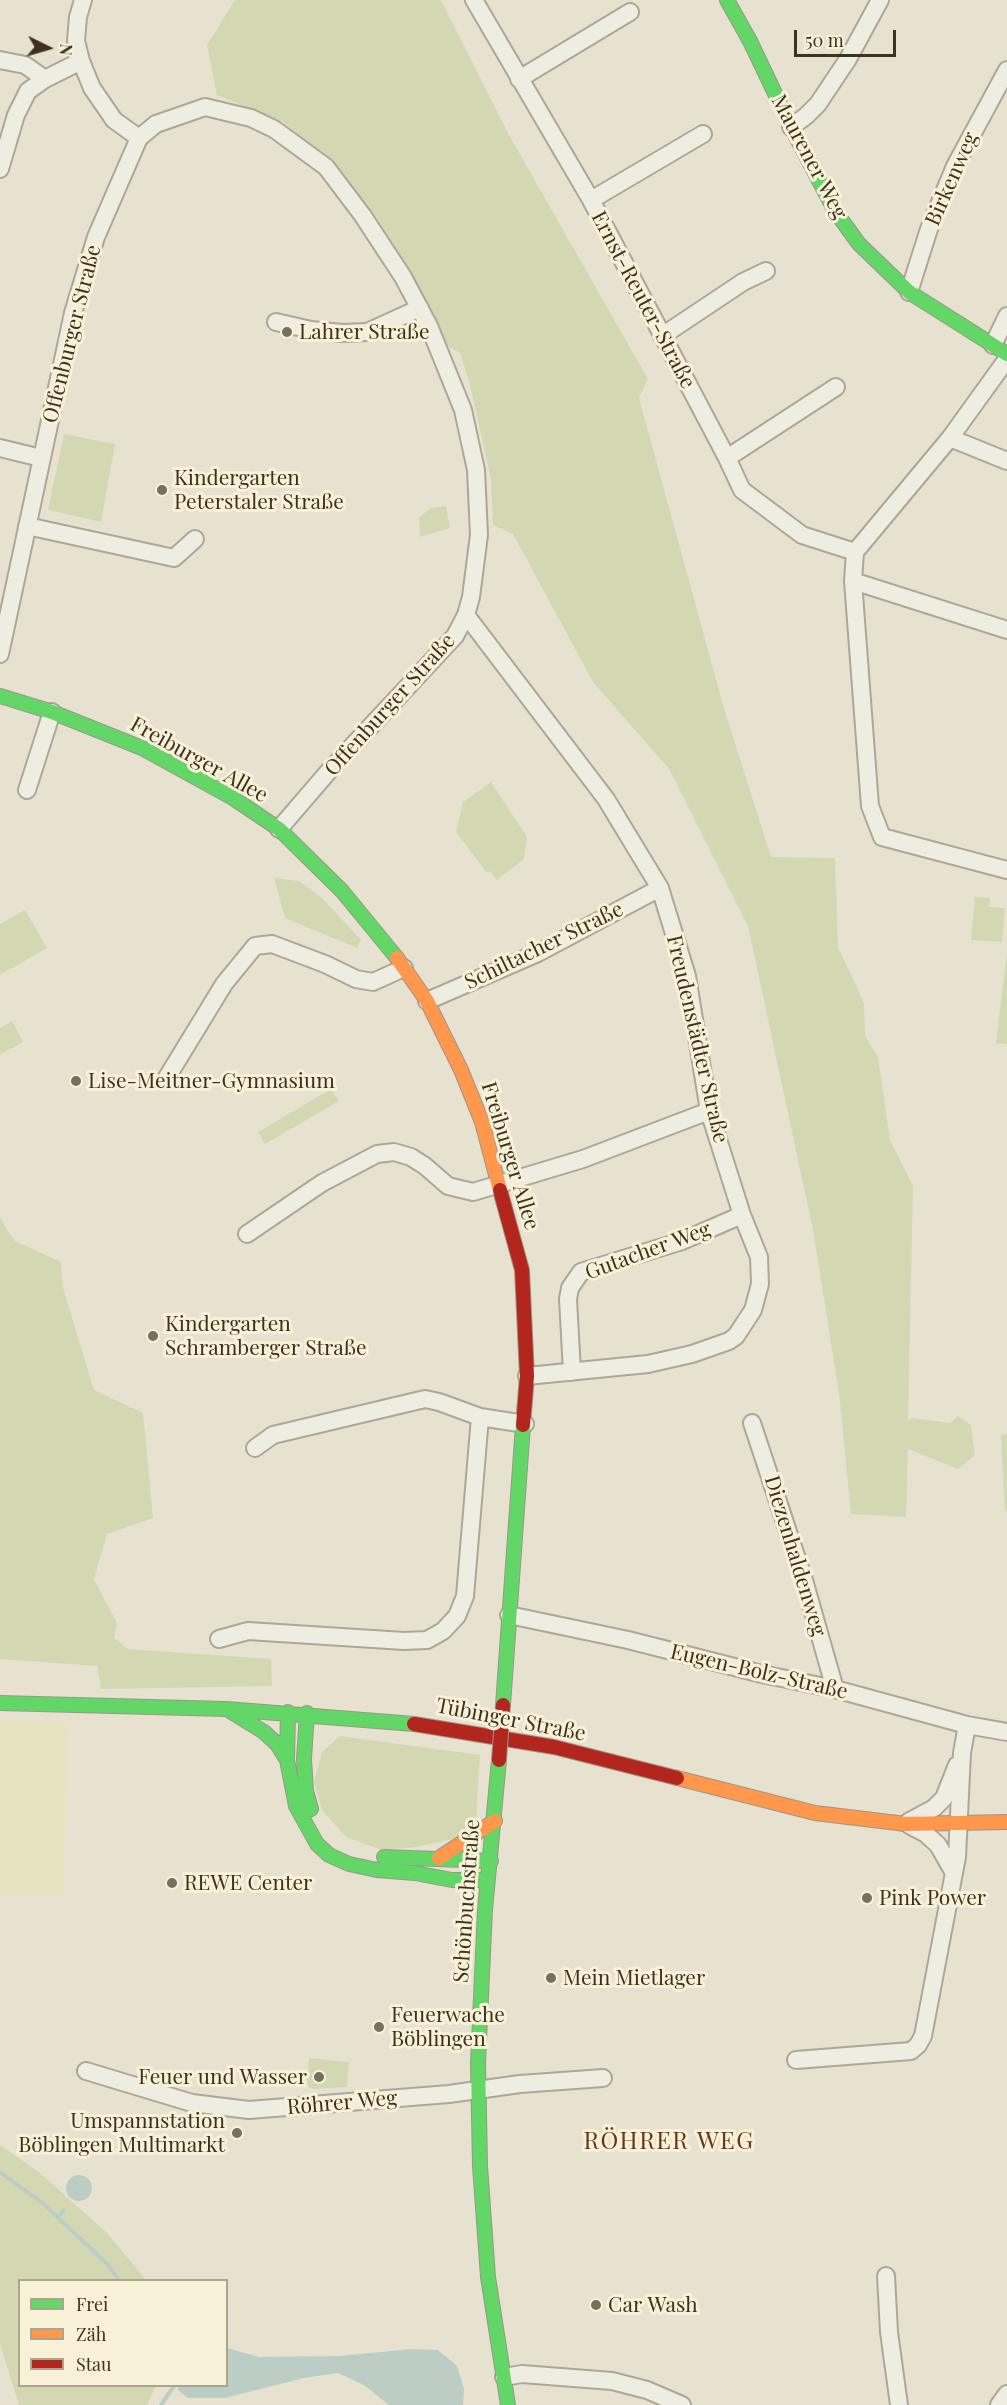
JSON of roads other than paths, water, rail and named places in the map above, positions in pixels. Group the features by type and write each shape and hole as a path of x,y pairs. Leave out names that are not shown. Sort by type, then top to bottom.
{"street":[{"path":"84,0 78,17 76,41 81,62 92,88 114,120 140,138"},
{"name":"Ernst-Reuter-Straße","path":"474,0 591,200 742,490 802,535 855,552"},
{"name":"Maurener Weg","path":"727,0 835,211 859,244 909,292 1002,353"},
{"path":"791,127 818,104 848,59 880,0"},
{"path":"519,79 630,12"},
{"path":"0,60 25,65 45,79"},
{"path":"0,169 16,115 28,91 45,79 81,62"},
{"name":"Birkenweg","path":"909,292 929,229 955,166 1005,78"},
{"name":"Offenburger Straße","path":"0,654 74,313 96,237 140,138 156,124 205,107 251,118 274,129 326,166 403,276 420,308 443,357 463,410 476,470 479,535 471,597 466,615 455,636 328,772 279,829"},
{"path":"591,200 704,134"},
{"path":"662,336 743,282 766,271"},
{"path":"276,322 311,330 343,333 367,332 420,308"},
{"path":"1007,316 1002,353 950,438 855,552 853,581 870,806 882,837 1007,870"},
{"path":"727,458 836,387"},
{"path":"950,438 1007,461"},
{"path":"0,448 41,458"},
{"path":"27,526 174,558 195,539"},
{"path":"853,581 1007,630"},
{"name":"Freudenstädter Straße","path":"466,615 606,799 660,888 687,976 709,1111 742,1215 759,1257 760,1284 753,1310 736,1336 710,1349 646,1364 527,1376"},
{"name":"Freiburger Allee","path":"0,696 52,712 142,748 233,798 279,829 342,891 404,968 427,1001 461,1070 482,1122 522,1269 527,1376 509,1616"},
{"path":"27,790 52,712"},
{"name":"Schiltacher Straße","path":"427,1001 538,953 660,888"},
{"path":"166,1079 224,984 255,946 272,944 325,964 356,979 373,982 404,968"},
{"path":"247,1234 322,1183 377,1154 394,1152 411,1157 448,1186 473,1192 583,1159 709,1111"},
{"name":"Gutacher Weg","path":"572,1372 568,1299 570,1288 581,1272 682,1241 742,1215"},
{"path":"255,1448 273,1435 425,1399 480,1417 525,1424"},
{"path":"219,1639 248,1631 404,1641 427,1640 443,1631 457,1616 465,1596 480,1417"},
{"name":"Diezenhaldenweg","path":"752,1423 804,1580 835,1689"},
{"name":"Eugen-Bolz-Straße","path":"509,1616 628,1640 762,1674 835,1689 967,1725 1007,1731"},
{"name":"Schönbuchstraße","path":"508,2405 488,2277 480,2166 478,2090 485,1910 495,1821 509,1616"},
{"name":"Tübinger Straße","path":"0,1703 307,1713 440,1727 526,1742 815,1813 906,1824 958,1825 1007,1822"},
{"path":"226,1709 264,1732 277,1744 287,1760"},
{"path":"288,1712 287,1760 296,1806 318,1844 329,1855 350,1864 377,1870 415,1873 452,1880 488,1880"},
{"path":"307,1713 306,1791 311,1808 326,1834"},
{"path":"306,1772 322,1737 350,1717"},
{"path":"796,2060 911,2051 923,2036 954,1873 962,1753 967,1725"},
{"path":"906,1824 934,1808 944,1798 962,1753"},
{"path":"439,1858 495,1821"},
{"path":"906,1824 926,1834 938,1845 954,1873"},
{"path":"338,1844 372,1856 491,1861"},
{"path":"452,1880 485,1910"},
{"name":"Röhrer Weg","path":"86,2071 192,2103 249,2110 437,2096 603,2078"},
{"path":"886,2276 892,2365 899,2405"},
{"path":"504,2377 522,2374 612,2381 647,2390 682,2405"},
{"path":"999,2405 1007,2394"}],"waterway":[{"path":"0,2172 45,2205 108,2265 118,2279"},
{"path":"58,2217 64,2210"},
{"path":"161,2405 173,2387"}],"place":[{"name":"Lahrer Straße","path":"287,332"},
{"name":"Kindergarten Peterstaler Straße","path":"162,490"},
{"name":"Lise-Meitner-Gymnasium","path":"76,1081"},
{"name":"Kindergarten Schramberger Straße","path":"153,1336"},
{"name":"REWE Center","path":"172,1883"},
{"name":"Pink Power","path":"867,1898"},
{"name":"Mein Mietlager","path":"551,1978"},
{"name":"Feuerwache Böblingen","path":"379,2027"},
{"name":"Feuer und Wasser","path":"319,2077"},
{"name":"Umspannstation Böblingen Multimarkt","path":"237,2133"},
{"name":"Car Wash","path":"596,2305"}],"district":[{"name":"RÖHRER WEG","path":"669,2142"}]}
